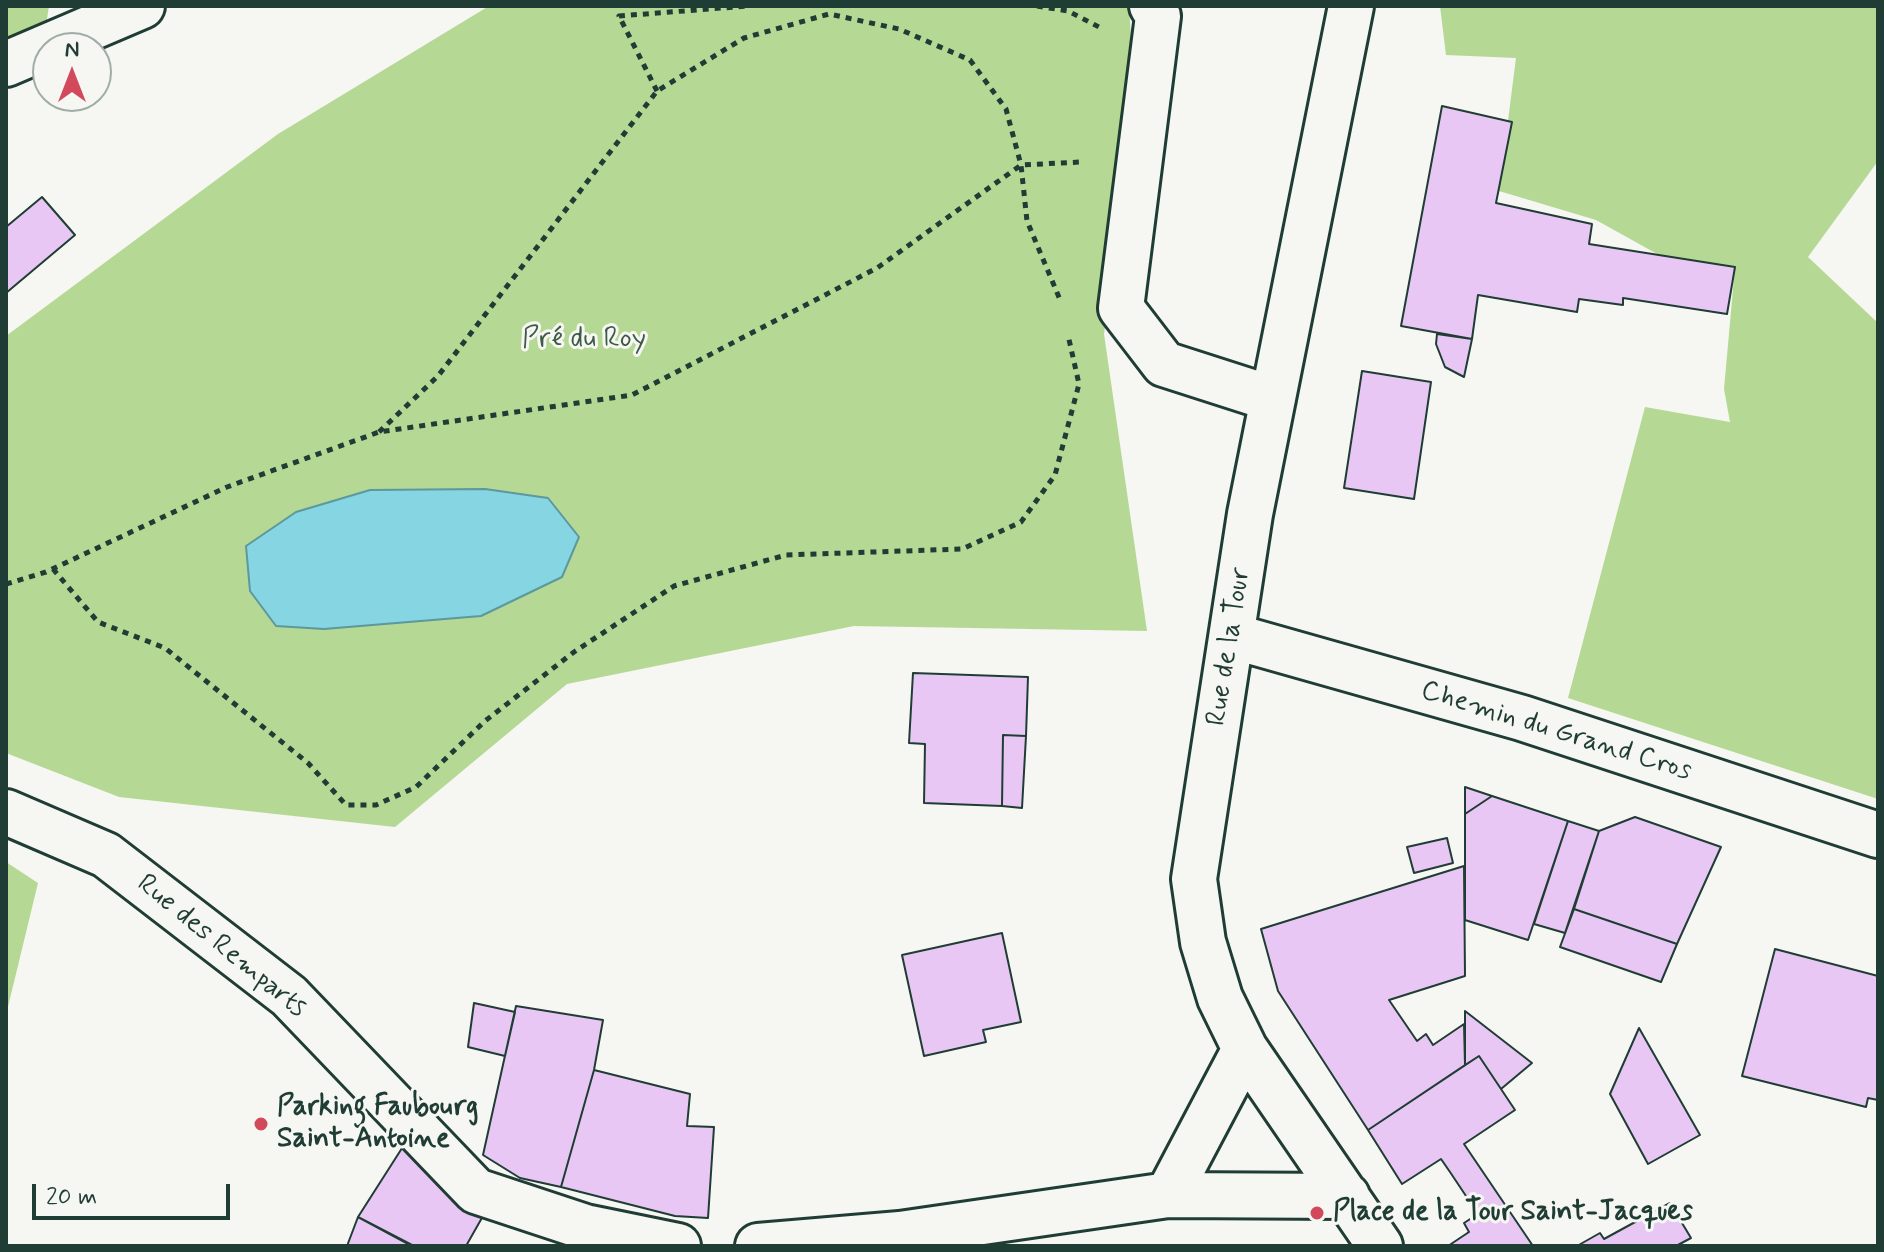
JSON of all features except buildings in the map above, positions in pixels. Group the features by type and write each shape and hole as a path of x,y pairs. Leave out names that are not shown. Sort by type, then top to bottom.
{"street":[{"path":"6,64 142,6"},
{"path":"1152,6 1158,16 1121,308 1164,364 1273,399"},
{"name":"Rue de la Tour","path":"1351,6 1250,514 1194,879 1203,942 1220,998 1245,1049 1380,1246"},
{"name":"Chemin du Grand Cros","path":"1232,636 1522,718 1878,835"},
{"name":"Rue des Remparts","path":"6,812 106,855 289,996 476,1191 585,1227 663,1244"},
{"path":"1168,1195 1245,1049"},
{"path":"758,1246 900,1234 1168,1195 1347,1196"}],"path":[{"path":"657,91 619,16 748,6"},
{"path":"379,432 438,376 657,91 744,38 829,14 899,29 970,60 1006,109 1021,165 1027,221 1058,289 1064,316"},
{"path":"6,584 53,569 227,487 379,432 632,395 877,268 1021,165 1090,161"},
{"path":"53,569 98,622 165,648 308,763 346,805 376,805 416,787 485,721 562,661 674,586 786,555 962,549 1021,522 1055,475 1079,384 1067,330"}],"green space":[{"path":"6,6 49,6 45,32 32,32 32,51 6,64"},
{"name":"Pré du Roy","path":"489,6 1129,6 1136,115 1104,334 1147,631 854,626 567,684 395,827 119,797 6,753 6,336 278,134"},
{"path":"1440,6 1878,6 1878,161 1808,257 1878,323 1878,799 1568,698 1645,407 1730,422 1724,389 1735,267 1659,255 1596,220 1499,191 1516,58 1446,55"},
{"path":"6,862 38,883 6,1015"}],"water":[{"path":"485,489 548,498 579,537 562,577 481,616 324,629 276,626 250,591 246,546 296,512 370,490"}],"place":[{"name":"Parking Faubourg Saint-Antoine","path":"261,1124"},
{"name":"Place de la Tour Saint-Jacques","path":"1317,1213"}]}
